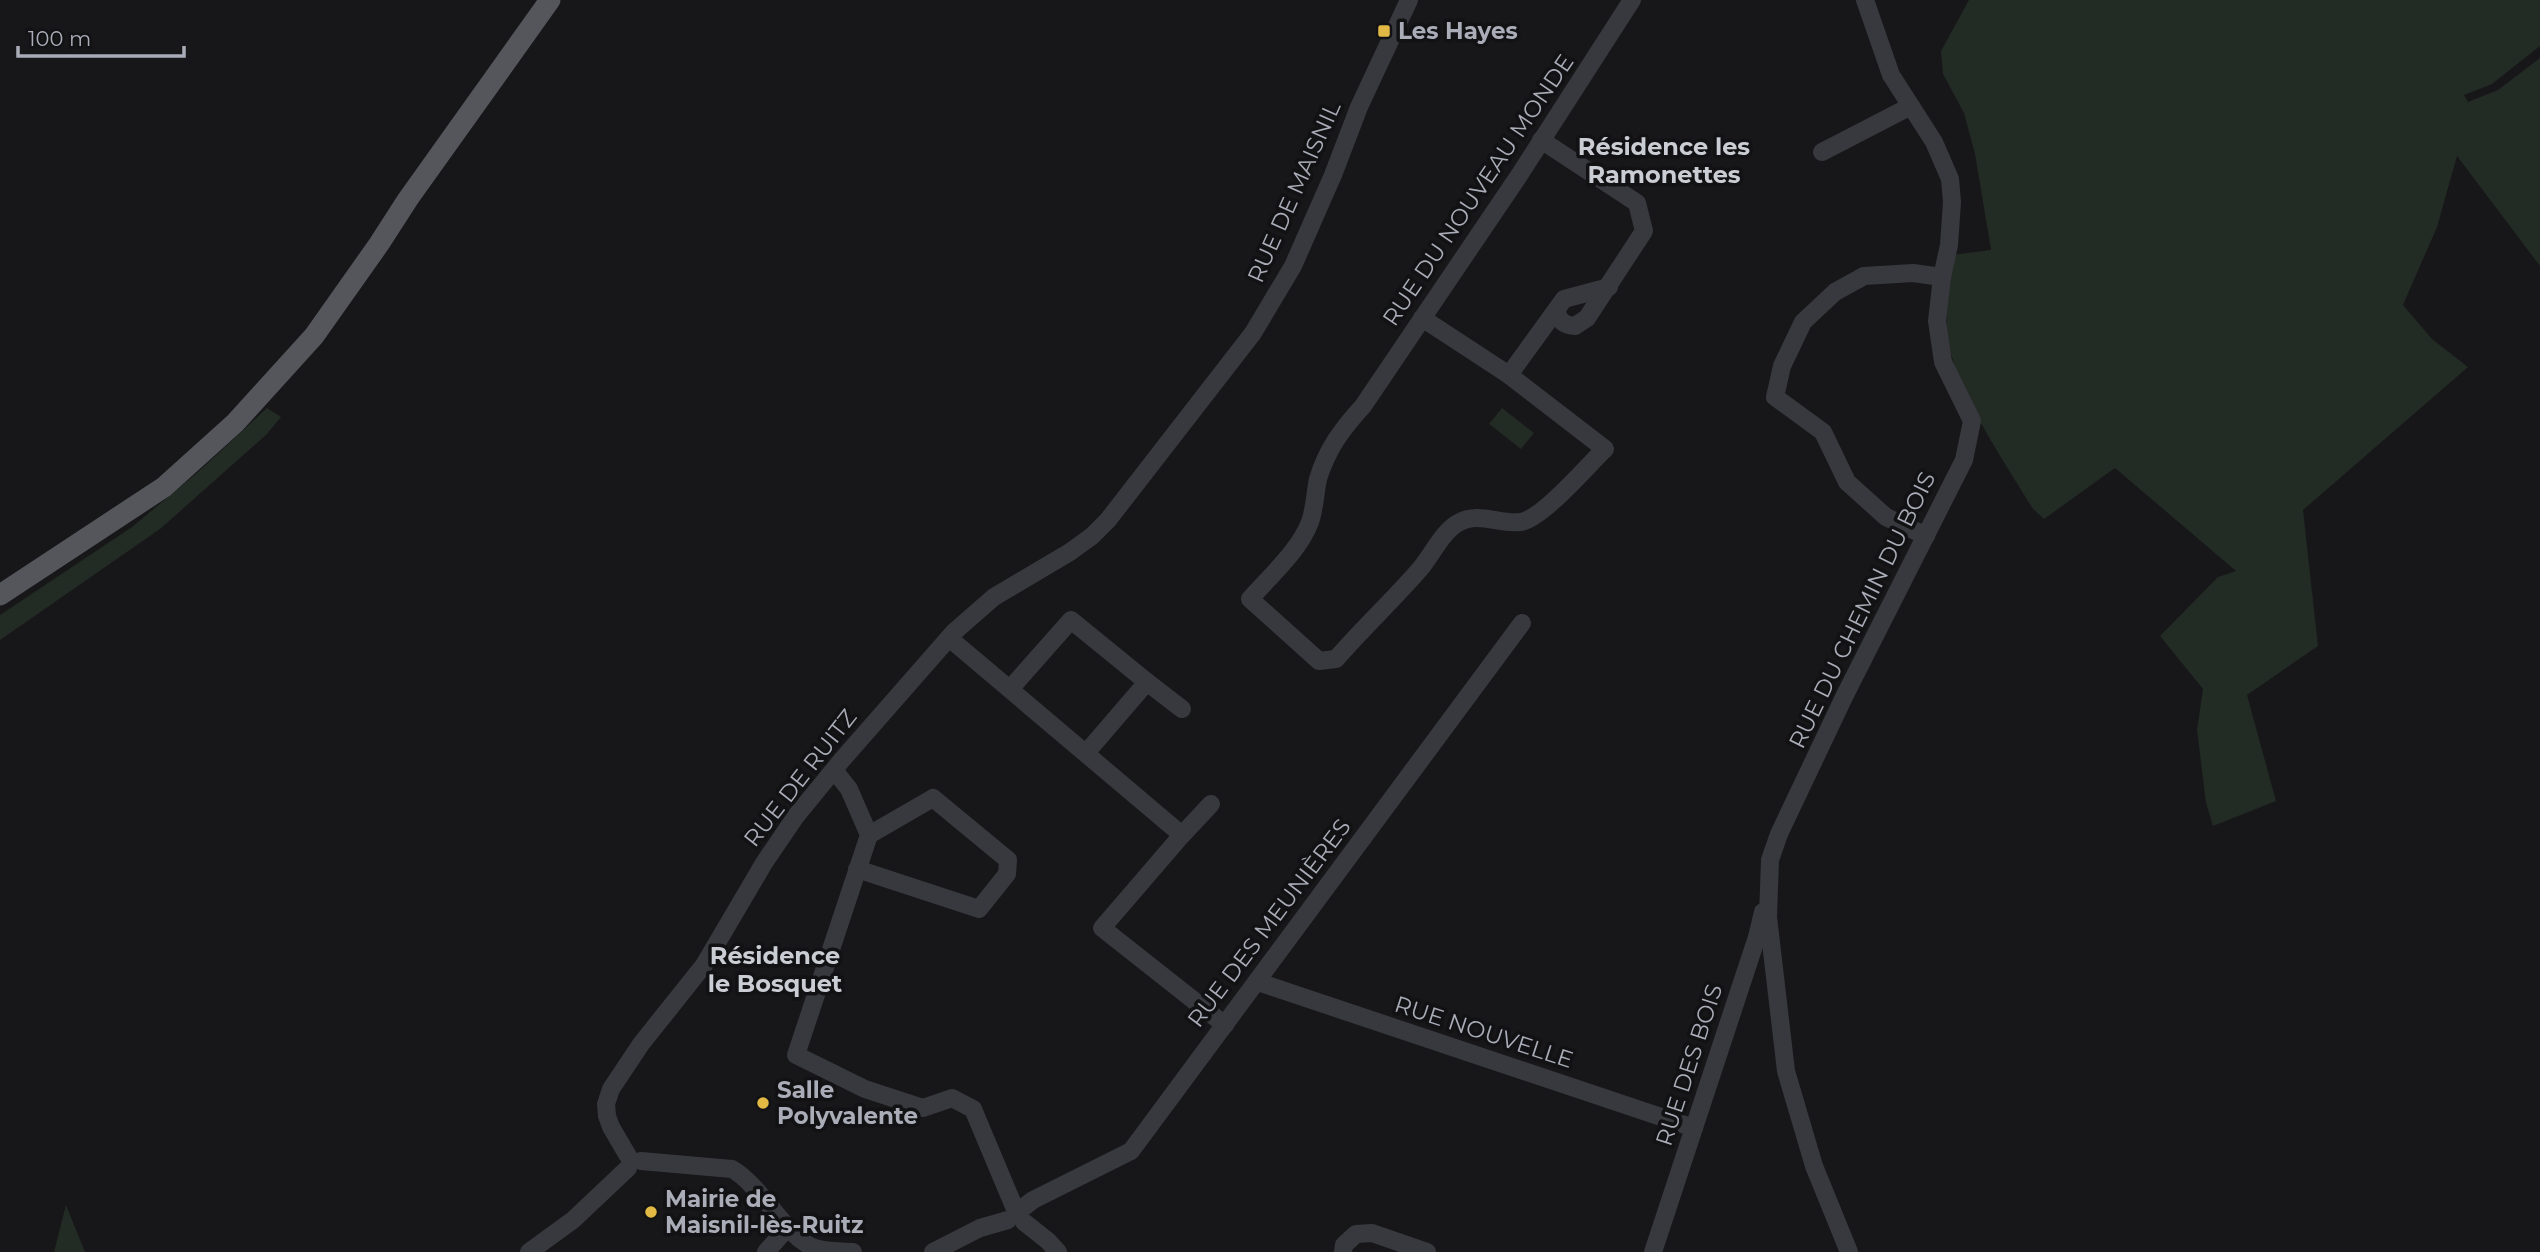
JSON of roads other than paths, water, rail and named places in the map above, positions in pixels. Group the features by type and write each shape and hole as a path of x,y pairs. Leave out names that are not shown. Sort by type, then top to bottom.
{"main road":[{"path":"0,595 164,487 235,424 314,336 550,0"}],"street":[{"name":"RUE DE MAISNIL","path":"1070,552 1108,520 1253,333 1293,266 1359,107 1409,0"},
{"name":"RUE DU NOUVEAU MONDE","path":"1509,375 1605,449 1536,516 1520,522 1475,517 1456,524 1408,582 1336,659 1319,661 1250,599 1297,544 1310,522 1318,480 1327,452 1342,429 1363,406 1632,0"},
{"name":"RUE DU CHEMIN DU BOIS","path":"1849,1252 1814,1166 1786,1071 1768,917 1770,860 1779,834 1844,697 1964,460 1972,421 1943,362 1937,321 1942,277 1950,245 1950,179 1934,142 1892,75 1865,0"},
{"path":"1822,152 1911,106"},
{"path":"1541,140 1637,203 1644,231 1587,318 1574,327 1559,320 1556,311"},
{"path":"1926,536 1886,517 1847,482 1823,432 1775,397 1782,366 1803,322 1835,292 1864,275 1913,273 1942,277"},
{"path":"1422,318 1509,375 1564,299 1609,287"},
{"name":"RUE DE RUITZ","path":"633,1161 607,1116 606,1104 611,1089 641,1044 704,965 764,863 796,816 949,638 994,597 1070,552"},
{"path":"1010,689 1071,620 1182,709"},
{"name":"RUE DES MEUNIÈRES","path":"933,1252 980,1228 1017,1215 1033,1200 1130,1151 1522,623"},
{"path":"949,638 1182,835"},
{"path":"1086,753 1147,682"},
{"path":"834,770 849,789 869,835"},
{"path":"858,869 979,909 1007,874 1007,860 933,797 869,835 796,1055 865,1089 923,1108 952,1098 973,1109 1017,1215 1058,1252"},
{"path":"1211,804 1102,928 1225,1025"},
{"name":"RUE DES BOIS","path":"1653,1252 1757,937 1768,892"},
{"name":"RUE NOUVELLE","path":"1258,982 1694,1128"},
{"path":"529,1252 579,1215 633,1161 732,1169 744,1177 788,1227 813,1250 853,1252"},
{"path":"766,1252 788,1227"},
{"path":"1343,1252 1344,1245 1356,1234 1372,1233 1427,1252"}],"place":[{"name":"Les Hayes","path":"1384,31"},
{"name":"Salle Polyvalente","path":"763,1103"},
{"name":"Mairie de Maisnil-lès-Ruitz","path":"651,1212"}],"district":[{"name":"Résidence les Ramonettes","path":"1664,160"},
{"name":"Résidence le Bosquet","path":"775,969"}]}
